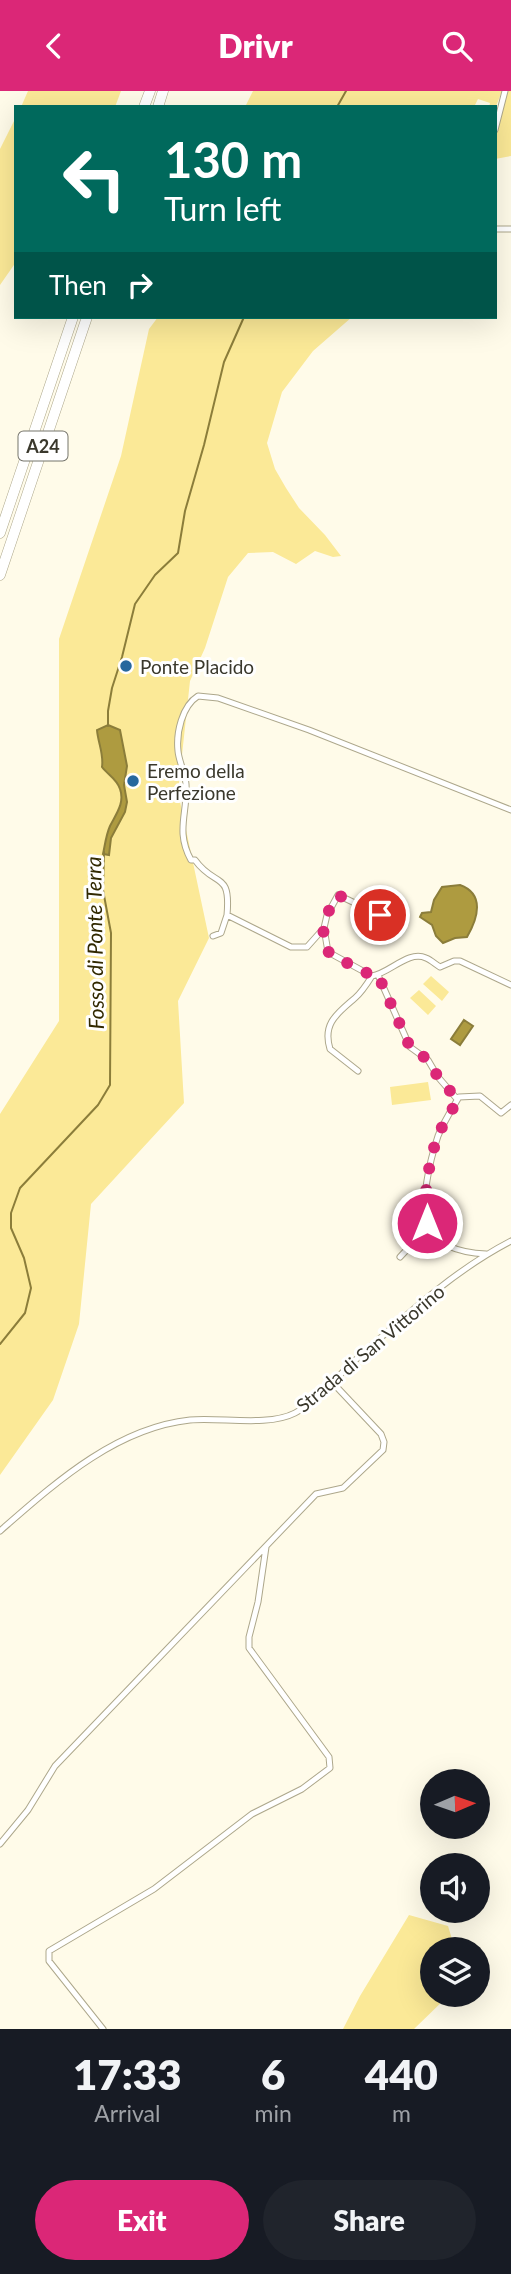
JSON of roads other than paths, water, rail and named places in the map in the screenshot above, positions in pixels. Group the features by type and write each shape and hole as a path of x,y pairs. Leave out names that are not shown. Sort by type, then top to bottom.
{"highway":[{"name":"A24","path":"0,533 72,319"},
{"name":"A24","path":"0,575 86,319"}],"street":[{"path":"497,122 505,91"},
{"path":"214,936 221,933 229,897 225,886 202,870 195,860 191,860 183,835 186,784 178,740 186,708 198,696 218,698 304,728 511,810"},
{"path":"227,915 291,947 307,947 324,928 338,895 380,915 403,920"},
{"path":"324,928 328,952 375,976 410,1047 428,1060 438,1077 457,1099"},
{"path":"358,1070 330,1049 329,1032 339,1011 375,976 410,957 418,956 425,957 440,967 460,961 511,985"},
{"path":"486,1254 452,1247 436,1238 428,1227 425,1200 436,1140 457,1099 462,1096 480,1096 501,1113 511,1105"},
{"path":"400,1257 428,1227"},
{"name":"Strada di San Vittorino","path":"0,1531 55,1484 103,1451 128,1438 180,1421 287,1416 304,1407 418,1306 486,1254 511,1241"},
{"path":"0,1844 28,1810 55,1766 316,1494 343,1488 384,1446 381,1434 332,1382"},
{"path":"103,2029 50,1962 49,1951 162,1884 252,1814 297,1791 329,1770 329,1757 249,1648 266,1546"}],"waterway":[{"name":"Fosso di Ponte Terra","path":"338,105 346,91"},
{"name":"Fosso di Ponte Terra","path":"108,726 112,688 135,604 155,575 178,553 185,511 224,362 243,319"},
{"name":"Fosso di Ponte Terra","path":"0,1344 25,1313 31,1288 24,1258 11,1228 11,1213 20,1188 98,1105 110,1085 111,933 103,890 104,852"}],"place":[{"name":"Ponte Placido","path":"126,666"},
{"name":"Eremo della Perfezione","path":"133,781"}]}
